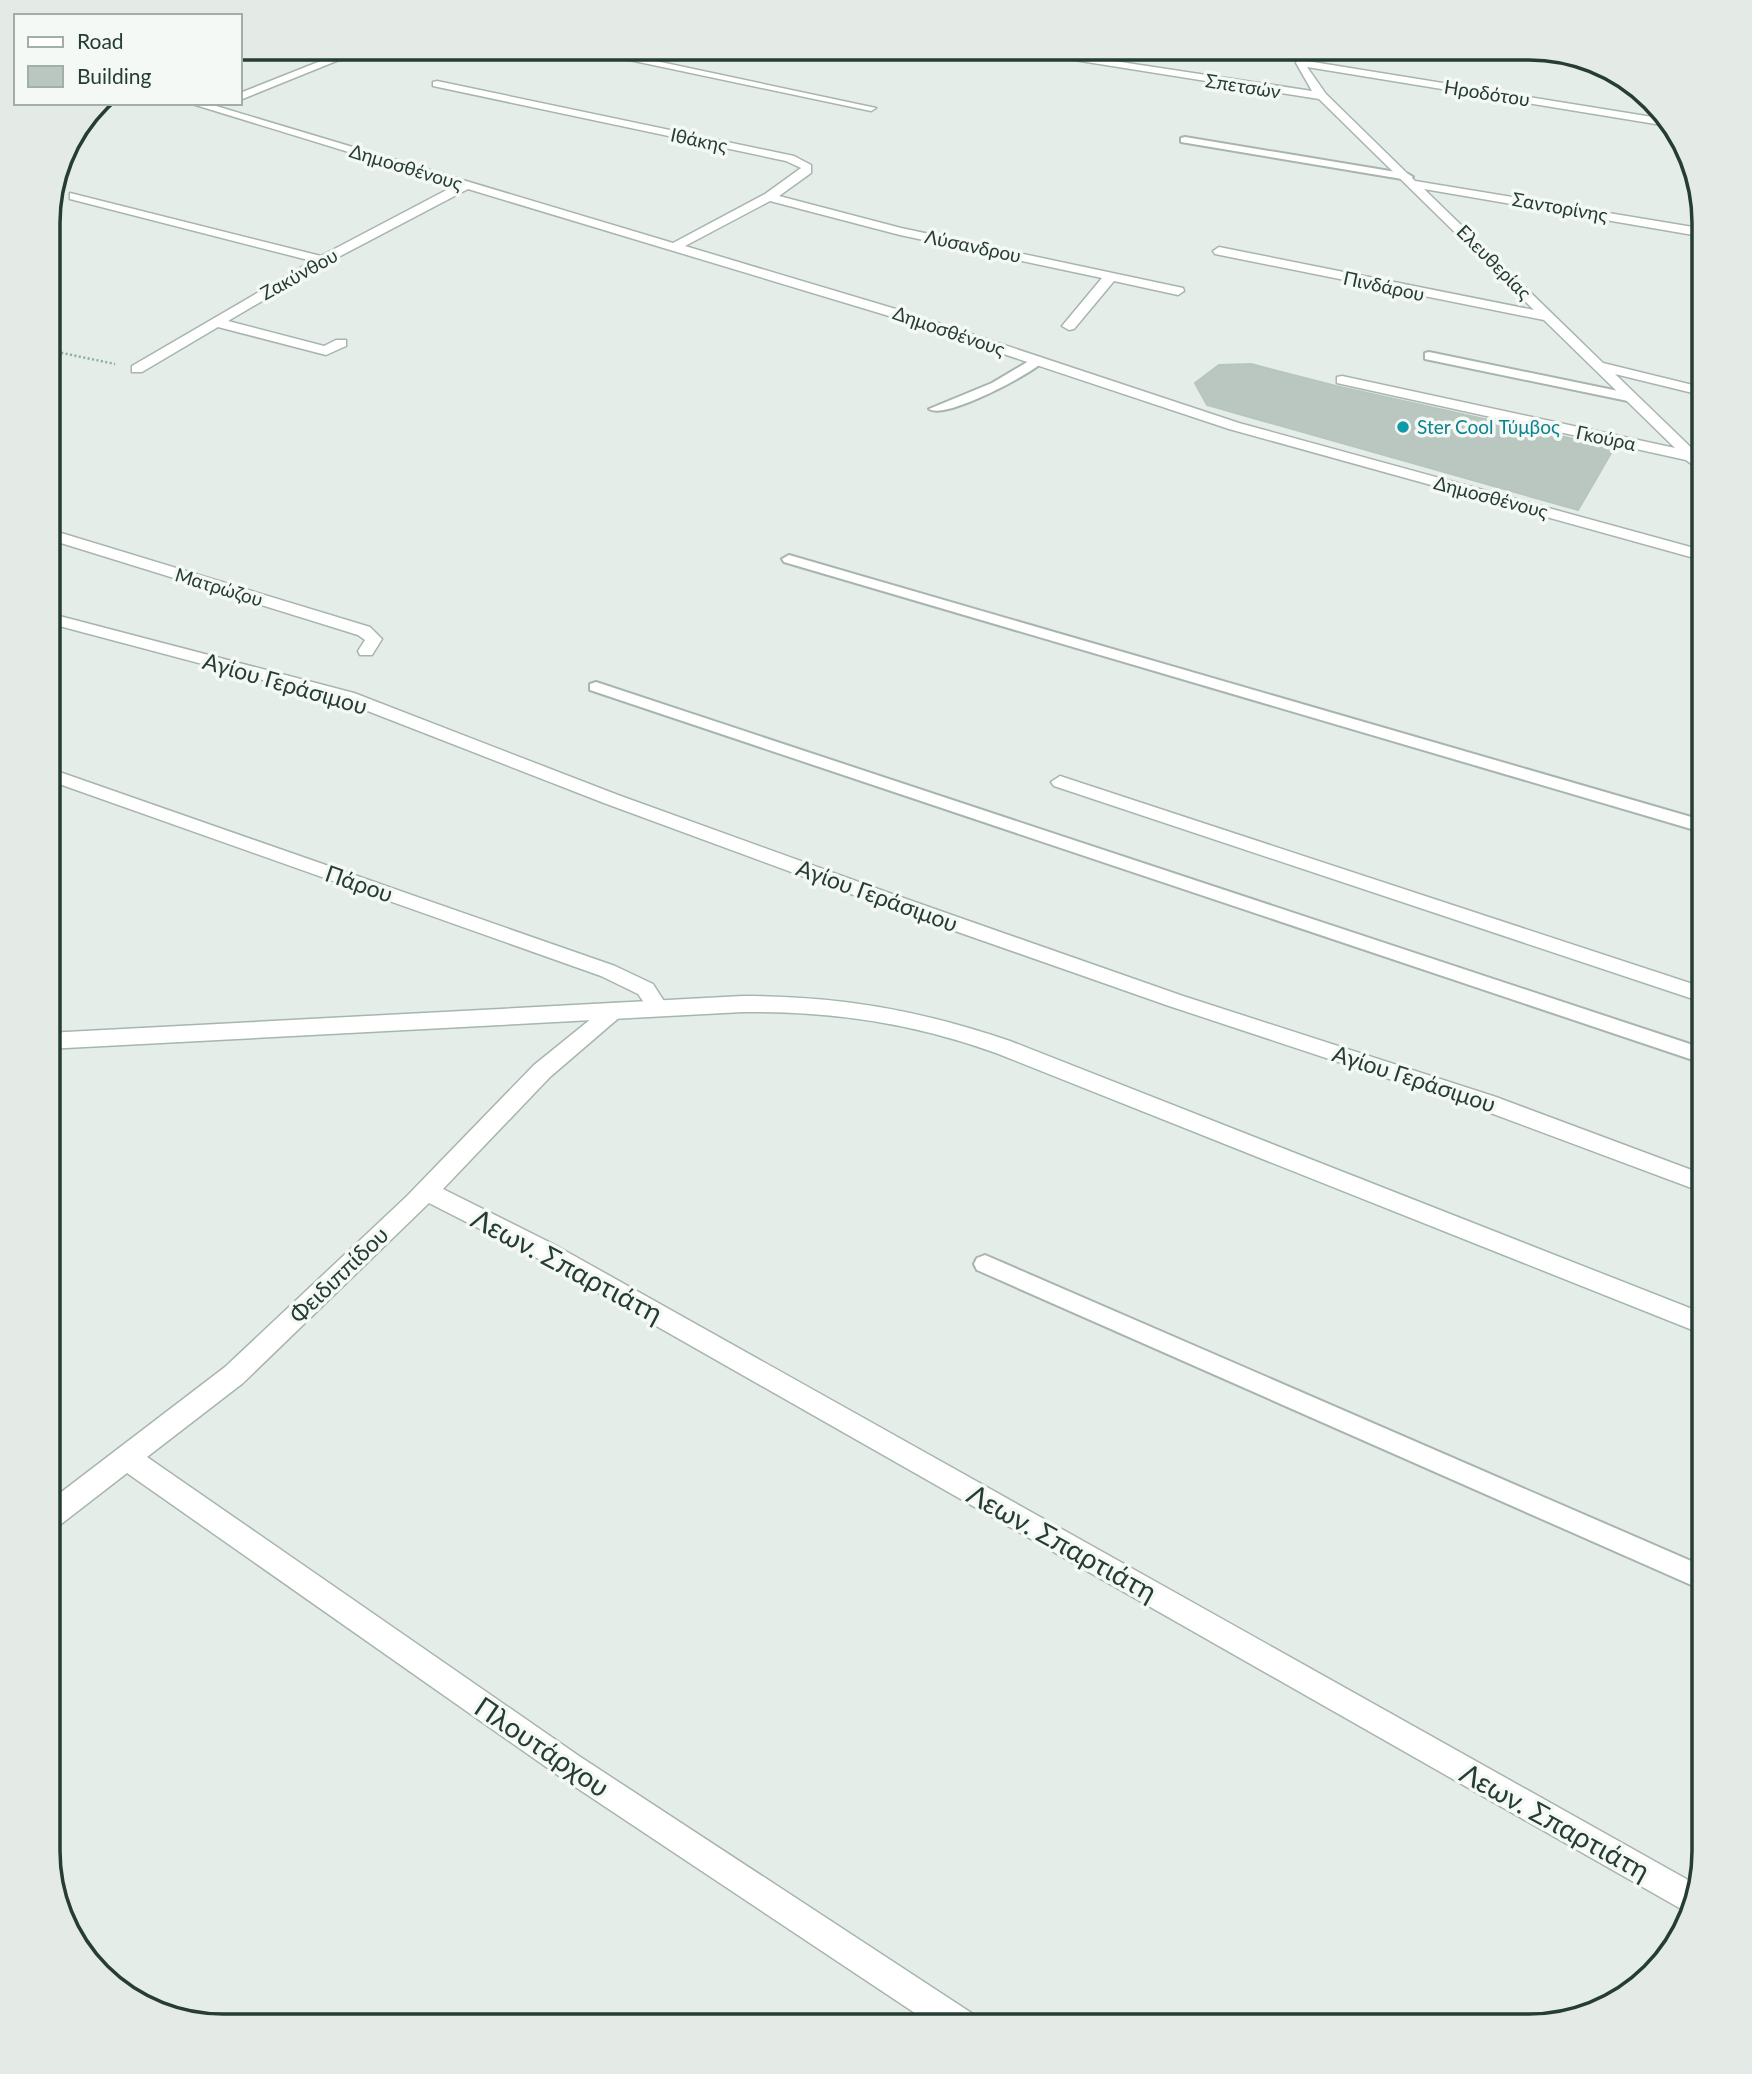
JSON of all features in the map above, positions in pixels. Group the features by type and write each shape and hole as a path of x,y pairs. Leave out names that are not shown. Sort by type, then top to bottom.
{"street":[{"path":"242,96 333,60"},
{"path":"637,60 871,108"},
{"name":"Σπετσών","path":"1084,60 1322,96"},
{"name":"Ελευθερίας","path":"1301,63 1308,80 1322,96 1690,456"},
{"name":"Ηροδότου","path":"1301,63 1658,121"},
{"name":"Ιθάκης","path":"437,84 790,158 807,167 805,173 769,197 676,246"},
{"name":"Δημοσθένους","path":"218,106 466,185 894,313 1234,426 1692,552"},
{"name":"Σαντορίνης","path":"1411,181 1692,231"},
{"name":"Ζακύνθου","path":"137,369 324,260 466,185"},
{"path":"74,196 324,260"},
{"name":"Λύσανδρου","path":"769,197 900,230 1178,291"},
{"name":"Πινδάρου","path":"1219,251 1549,317"},
{"path":"1069,326 1111,276"},
{"path":"215,322 326,351 341,343"},
{"path":"1598,366 1692,388"},
{"name":"Γκούρα","path":"1342,380 1690,456"},
{"name":"Ματρώζου","path":"60,538 365,631 374,639 366,651"},
{"name":"Αγίου Γεράσιμου","path":"60,621 348,697 598,794 885,899 1176,1001 1488,1103 1692,1179"},
{"name":"Πάρου","path":"60,778 608,971 643,987 655,998 659,1009"},
{"path":"1060,782 1692,992"},
{"path":"60,1040 659,1009 810,1004 884,1011 935,1024 1003,1047 1692,1320"},
{"name":"Φειδιππίδου","path":"60,1509 234,1375 427,1191 542,1071 614,1011"},
{"name":"Λεων. Σπαρτιάτη","path":"427,1191 545,1251 1686,1896"},
{"name":"Πλουτάρχου","path":"127,1458 569,1766 945,2014"}],"lane":[{"path":"1185,140 1411,181"},
{"path":"1429,356 1628,397"},
{"path":"936,409 997,386 1038,361"},
{"path":"789,559 1692,823"},
{"path":"596,687 1692,1053"},
{"path":"985,1265 1692,1573"}],"path":[{"path":"60,353 137,369"}],"building":[{"name":"Ster Cool Τύμβος","path":"1251,364 1336,386 1614,448 1578,510 1207,405 1195,383 1219,365"}],"place":[{"name":"Ster Cool Τύμβος","path":"1403,427"}]}
